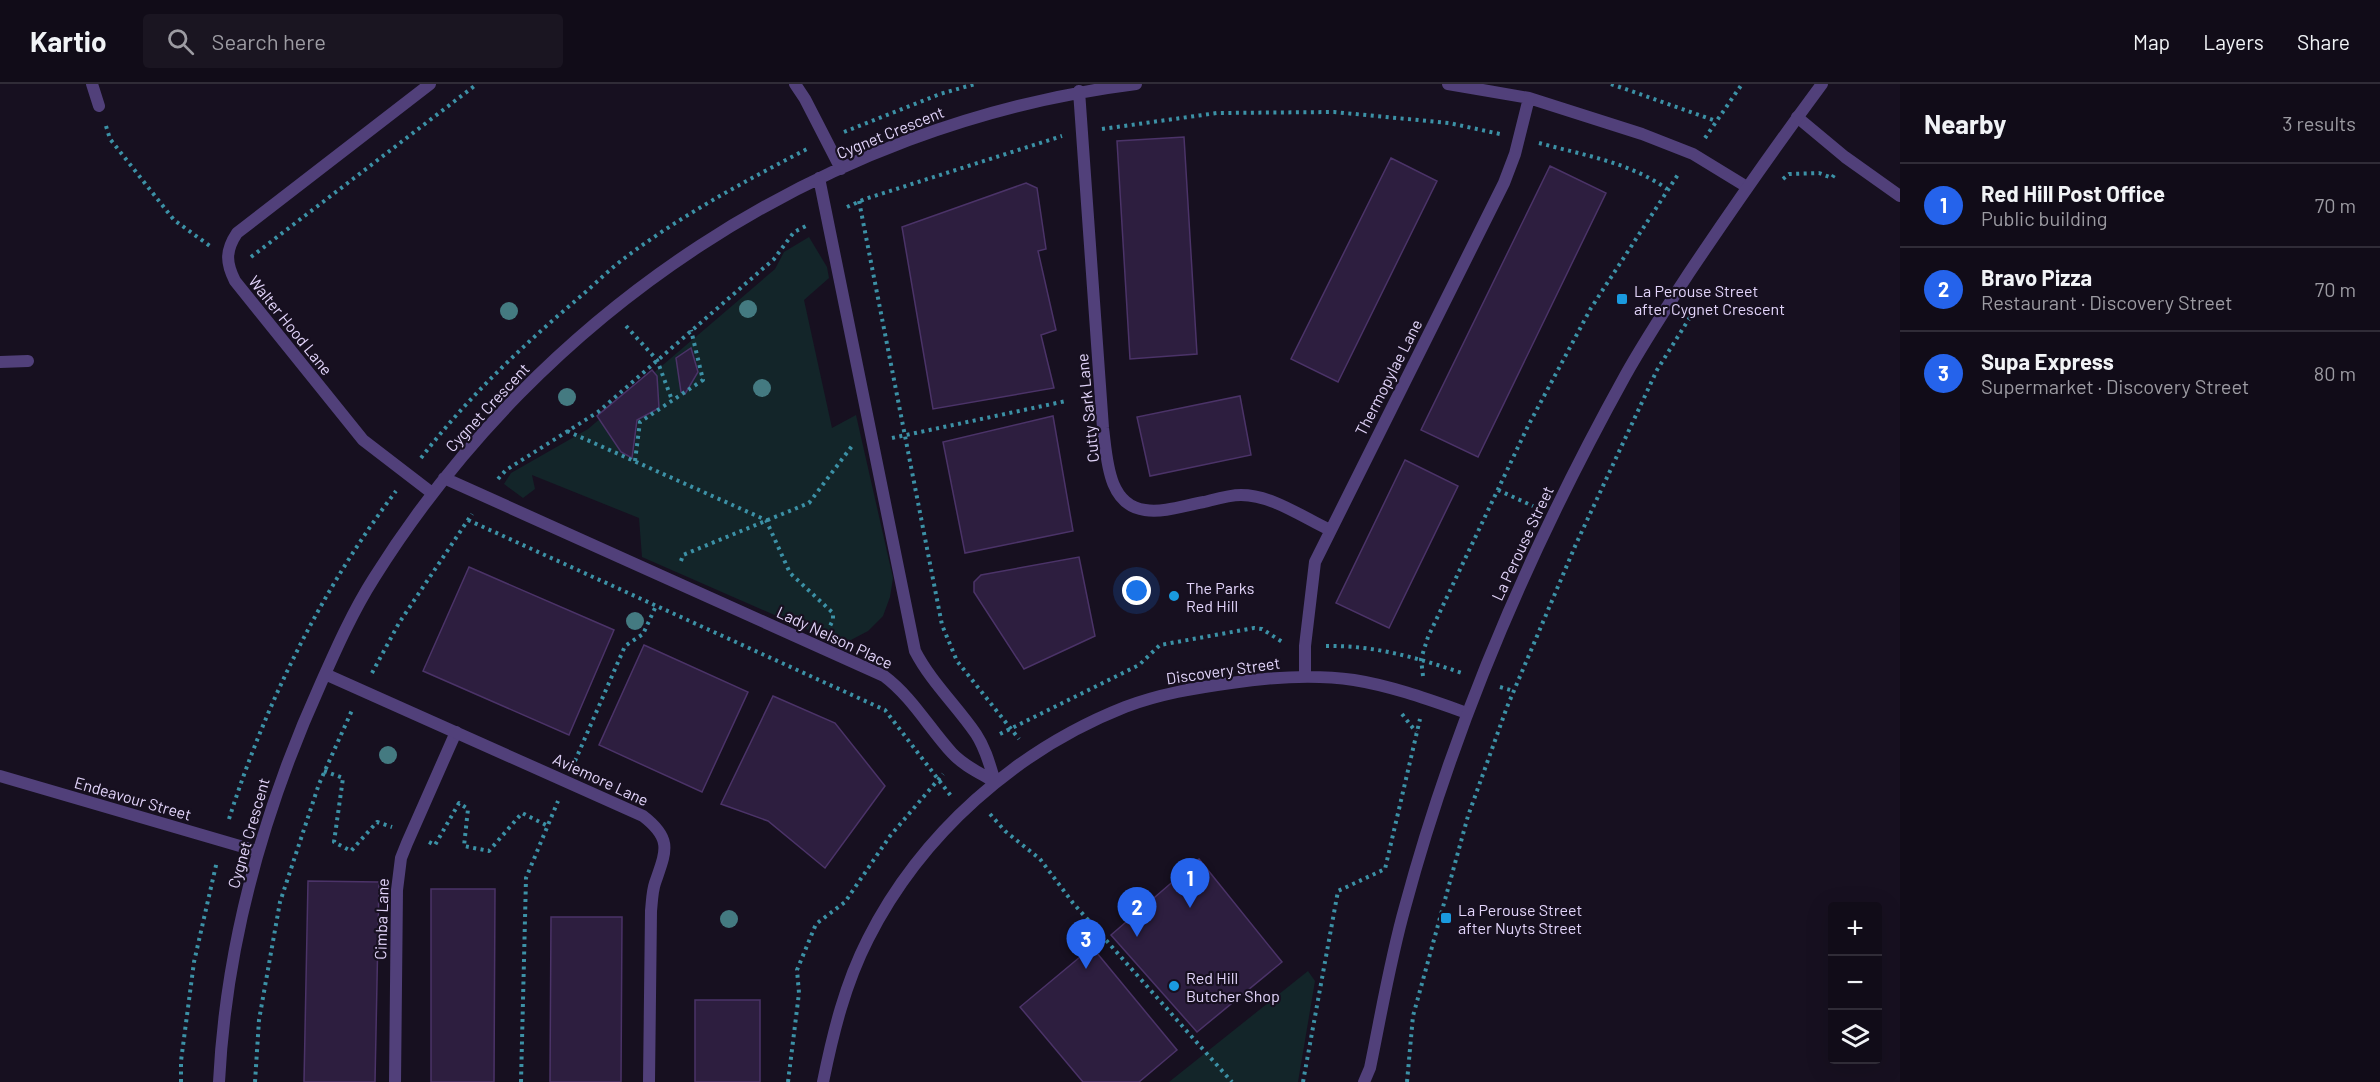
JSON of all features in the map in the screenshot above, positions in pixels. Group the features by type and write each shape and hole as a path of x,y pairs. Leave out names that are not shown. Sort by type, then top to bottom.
{"street":[{"path":"92,84 99,106"},
{"name":"Walter Hood Lane","path":"430,84 237,233 230,243 227,266 235,281 363,440 432,493"},
{"path":"795,84 841,169"},
{"name":"Cygnet Crescent","path":"219,1082 235,948 257,850 286,762 347,626 372,580 432,493 483,432 524,388 610,310 713,237 819,178 883,150 969,119 1079,91 1136,84"},
{"path":"1448,84 1528,98 1642,134 1693,154 1747,187"},
{"name":"La Perouse Street","path":"1364,1082 1370,1068 1405,905 1433,811 1480,679 1528,565 1626,374 1661,316 1747,187 1822,84"},
{"name":"Cutty Sark Lane","path":"1079,91 1103,428 1107,457 1116,491 1131,506 1145,510 1160,510 1240,495 1263,498 1330,530"},
{"name":"Thermopylae Lane","path":"1305,676 1305,646 1315,562 1504,183 1519,138 1528,98"},
{"path":"1797,117 1845,157 1900,196"},
{"name":"Lady Nelson Place","path":"819,178 915,651 923,665 977,735 995,782"},
{"path":"0,362 28,361"},
{"name":"Lady Nelson Place","path":"444,478 884,676 897,686 954,755 995,782"},
{"name":"Aviemore Lane","path":"325,674 567,781 643,816 657,826 666,848 654,885 651,911 649,1082"},
{"name":"Discovery Street","path":"824,1082 844,995 867,940 917,861 995,782 1060,738 1094,720 1165,694 1246,680 1305,676 1355,680 1424,698 1467,713"},
{"name":"Cimba Lane","path":"395,1082 397,890 401,858 456,732"},
{"name":"Endeavour Street","path":"0,776 257,850"},
{"name":"La Perouse Street","path":"1370,1068 1372,1082"}],"path":[{"path":"1611,84 1716,121"},
{"path":"1303,1082 1338,891 1385,869 1424,698 1422,659 1439,612 1528,426 1591,309 1667,189 1742,84"},
{"path":"255,1082 259,1020 280,902 319,784 363,690 399,624 468,520 506,470 598,412 774,259 794,232 859,201 1065,135 1217,113 1334,112 1449,123 1610,161 1652,178 1667,189"},
{"path":"1782,181 1789,174 1819,173 1832,178 1845,157"},
{"path":"859,201 942,625 957,661 1032,756"},
{"path":"590,288 657,360 672,400"},
{"path":"1407,1082 1413,1016 1419,993 1468,816 1514,691 1576,544 1657,370 1700,302"},
{"path":"635,461 640,422 703,380 691,330"},
{"path":"662,609 683,555 808,502 851,446 1066,401"},
{"path":"567,431 765,520 789,573 833,613 833,620 809,676"},
{"path":"468,520 885,710 975,828 998,808"},
{"path":"521,1082 526,878 625,646 643,634 656,606"},
{"path":"982,745 1011,728 1139,665 1160,645 1254,628 1262,629 1290,646 1348,645 1386,650 1422,659 1514,691"},
{"path":"1394,710 1402,714 1417,733"},
{"path":"788,1082 799,993 797,970 816,924 845,902 890,836 946,770 961,760"},
{"path":"990,814 1005,831 1040,859 1073,903 1232,1082"}],"shaded area":[{"path":"809,237 827,267 829,278 804,300 832,428 856,415 893,578 890,597 883,616 868,631 849,641 829,639 642,557 639,518 532,475 535,489 523,498 504,484 511,473 588,429 775,269 784,252"},
{"path":"1308,971 1315,981 1298,1082 1169,1082"}],"building":[{"path":"1184,137 1197,354 1130,359 1117,141"},
{"path":"1391,158 1437,181 1338,382 1291,359"},
{"path":"1550,166 1606,193 1478,457 1421,430"},
{"path":"1026,183 1037,188 1046,249 1038,251 1056,330 1041,335 1054,388 933,409 902,227"},
{"path":"691,348 698,372 685,394 681,392 676,358"},
{"path":"652,370 657,376 659,408 637,420 632,458 621,452 597,416"},
{"path":"1240,396 1251,455 1150,476 1137,417"},
{"path":"1053,416 1073,531 965,553 943,442"},
{"path":"1405,460 1458,486 1389,628 1336,603"},
{"path":"1079,557 1095,636 1024,669 974,592 974,582 981,575"},
{"path":"469,567 614,630 569,735 423,671"},
{"path":"644,645 748,692 702,792 599,745"},
{"path":"773,696 835,723 885,786 825,868 768,821 721,804"},
{"path":"1199,859 1282,962 1197,1032 1111,935"},
{"path":"308,881 379,882 375,1082 304,1082"},
{"path":"431,889 495,889 494,1082 431,1082"},
{"path":"551,917 622,917 621,1082 550,1082"},
{"path":"1092,947 1177,1050 1139,1082 1083,1082 1020,1007"},
{"path":"695,1000 760,1000 760,1082 695,1082"}],"place":[{"name":"La Perouse Street after Cygnet Crescent","path":"1622,299"},
{"name":"The Parks Red Hill","path":"1174,596"},
{"name":"Red Hill Post Office","path":"1190,908"},
{"name":"La Perouse Street after Nuyts Street","path":"1446,918"},
{"name":"Bravo Pizza","path":"1137,937"},
{"name":"Supa Express","path":"1086,969"},
{"name":"Red Hill Butcher Shop","path":"1174,986"}]}
